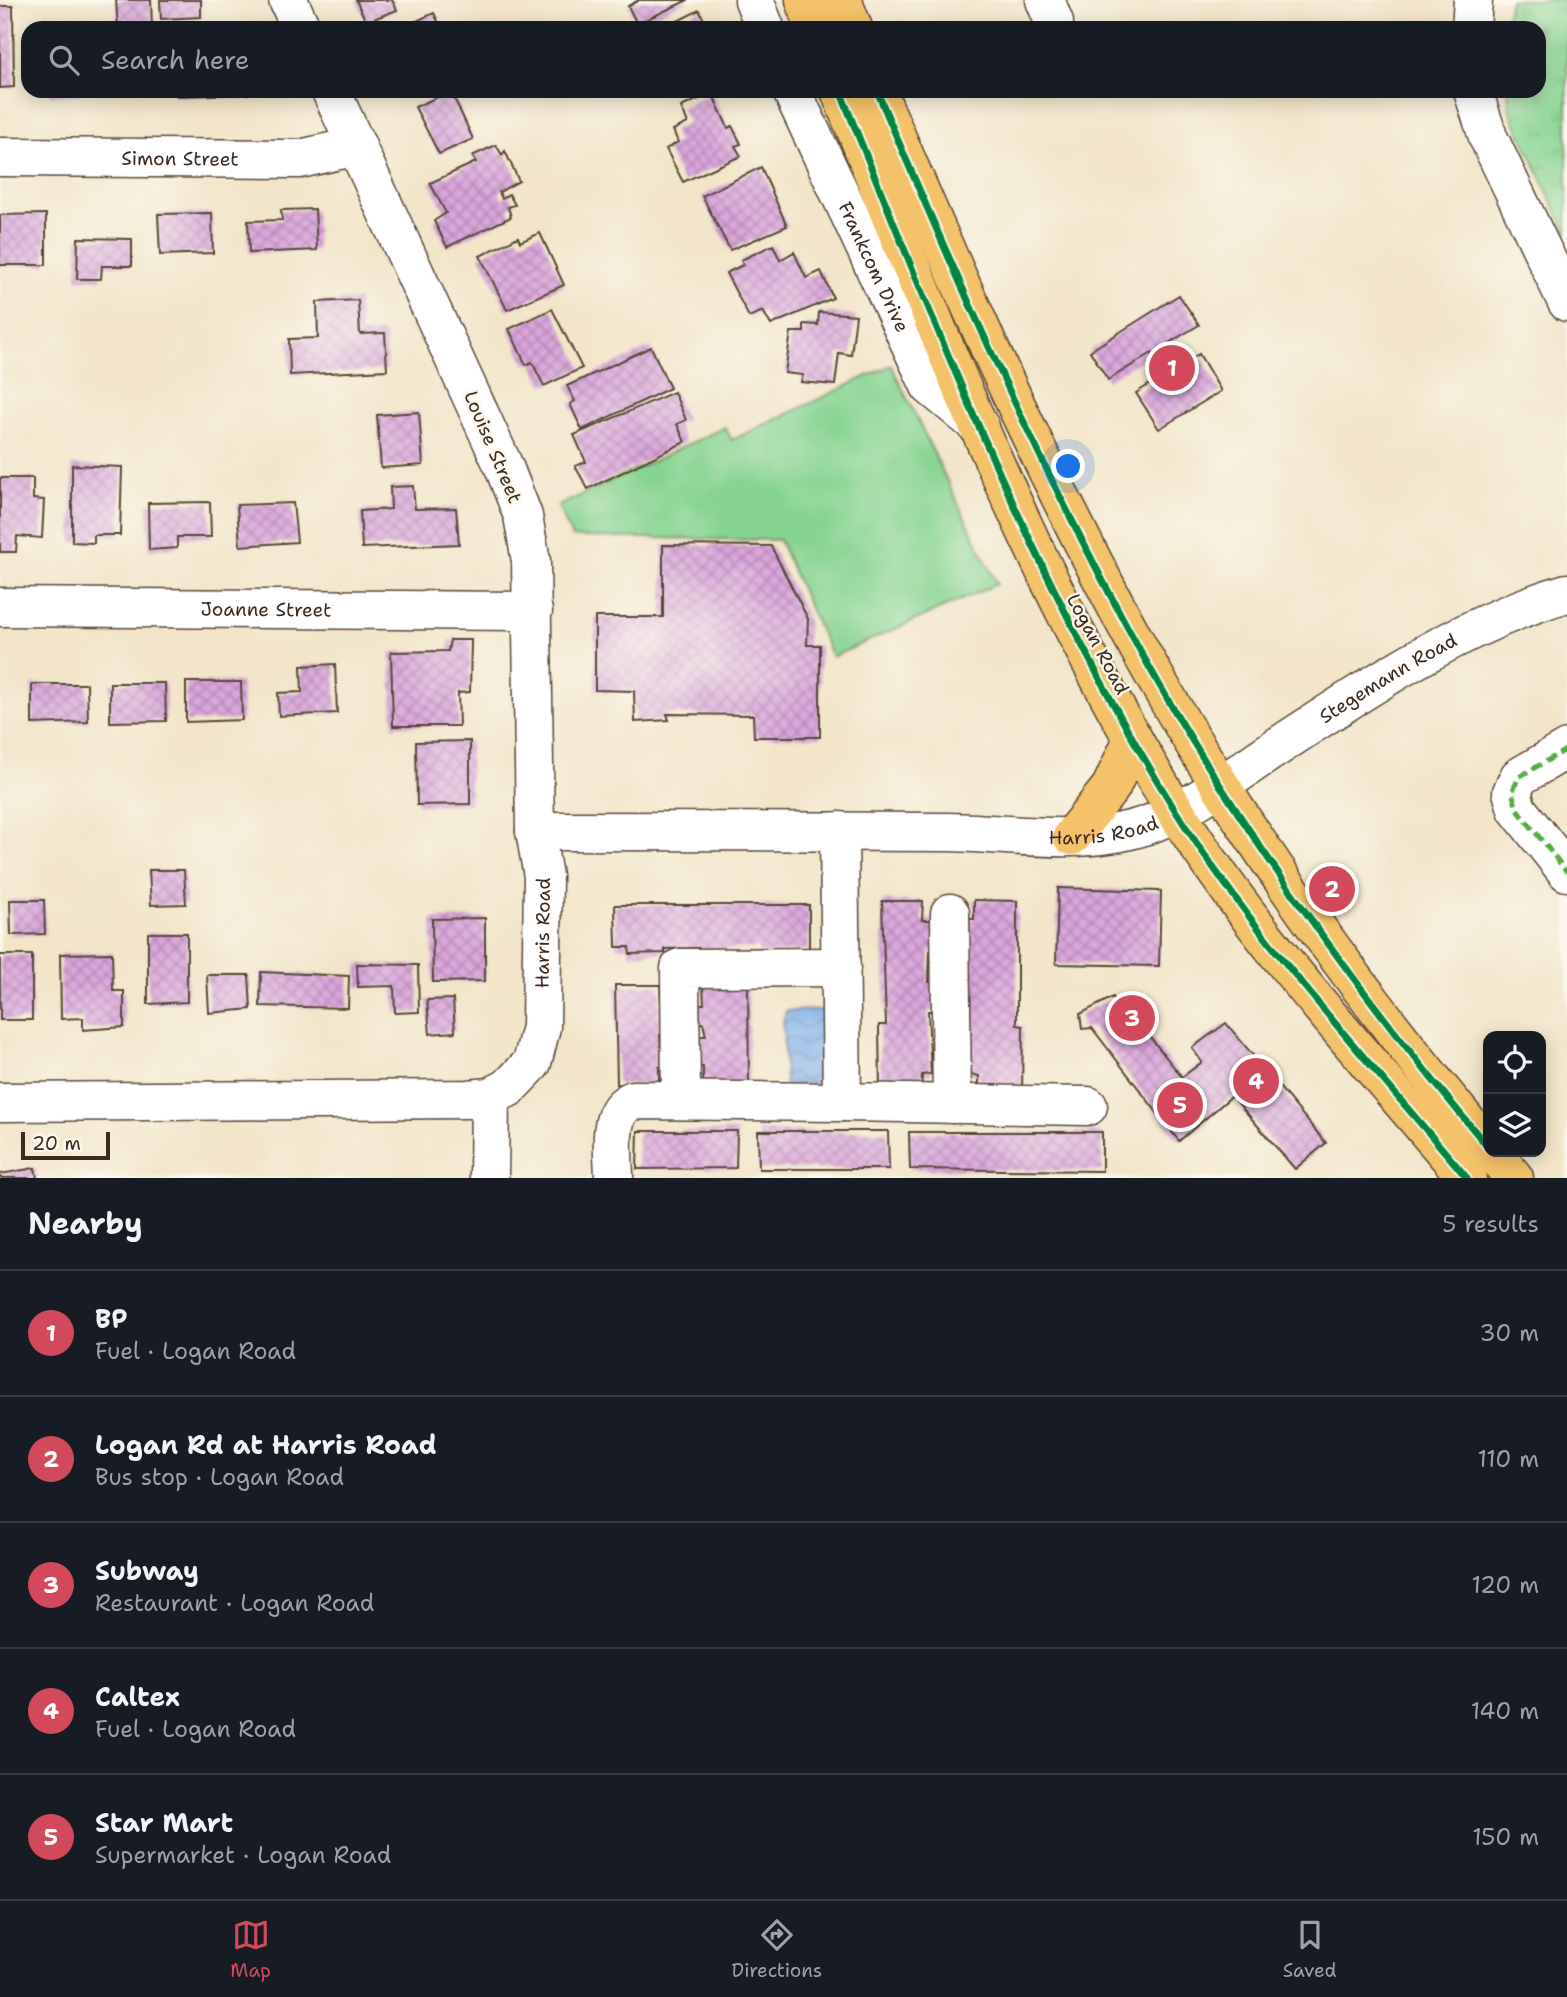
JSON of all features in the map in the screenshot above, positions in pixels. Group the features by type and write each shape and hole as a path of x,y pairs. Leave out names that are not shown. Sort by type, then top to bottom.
{"main road":[{"path":"805,0 812,21"},
{"path":"842,0 850,21"},
{"name":"Logan Road","path":"843,98 979,427 1063,613 1133,739 1177,812 1229,887 1327,1013 1467,1178"},
{"name":"Logan Road","path":"880,98 942,242 1041,455 1137,644 1251,832 1352,973 1483,1141"},
{"path":"1072,836 1111,787 1133,739"},
{"path":"1496,1157 1514,1178"}],"street":[{"path":"288,0 298,21"},
{"path":"754,0 762,21"},
{"path":"1472,21 1473,0"},
{"name":"Louise Street","path":"334,98 518,503 531,561 535,831"},
{"name":"Frankcom Drive","path":"795,98 930,386 979,427"},
{"path":"1475,98 1488,137 1567,302"},
{"name":"Simon Street","path":"0,157 300,159 358,145"},
{"name":"Stegemann Road","path":"1221,785 1412,659 1503,615 1567,593"},
{"name":"Joanne Street","path":"0,607 533,611"},
{"path":"1567,749 1520,777 1512,792 1517,809 1567,872"},
{"name":"Harris Road","path":"490,1097 508,1088 532,1063 541,1027 544,876 535,831 839,831 1072,836 1125,831 1177,812 1221,785"},
{"path":"839,831 842,1102"},
{"path":"950,913 952,1104"},
{"path":"681,1100 680,968 841,967"},
{"path":"0,1102 490,1097 489,1178"},
{"path":"614,1178 615,1117 622,1105 633,1100 1088,1106"}],"green space":[{"path":"1510,0 1567,0 1567,234 1510,111 1509,98 1546,98 1546,21 1506,21"},
{"path":"891,365 997,584 832,657 779,540 572,537 558,506 725,427 732,440"}],"water":[{"path":"824,1010 824,1071 819,1083 785,1084 783,1021 786,1011"}],"building":[{"path":"116,0 151,0 152,21 118,21"},
{"path":"160,0 201,0 201,17 161,19"},
{"path":"356,0 392,0 397,10 366,21"},
{"path":"639,0 688,0 643,21 636,21 628,6"},
{"path":"0,6 13,6 14,87 0,88"},
{"path":"699,10 704,21 678,21"},
{"path":"434,13 438,21 416,21"},
{"path":"435,98 454,98 473,139 439,154 415,107"},
{"path":"701,98 714,98 728,128 732,126 741,144 735,146 741,156 683,182 666,149 678,142 673,130 688,123 681,107"},
{"path":"496,145 502,155 505,151 519,181 499,192 502,199 509,194 515,205 508,207 511,217 447,247 434,221 446,213 430,183 476,162 472,156"},
{"path":"761,167 787,226 730,250 702,196"},
{"path":"315,209 317,250 249,253 248,221 282,220 281,210"},
{"path":"212,213 213,253 160,255 158,214"},
{"path":"46,214 46,265 0,265 0,215"},
{"path":"540,233 564,285 507,310 480,256 518,237 520,242"},
{"path":"78,238 132,239 132,266 102,266 101,279 77,279"},
{"path":"773,245 780,260 794,252 806,278 821,271 833,298 771,325 763,311 749,317 726,273 743,265 741,260"},
{"path":"1179,295 1199,325 1169,343 1183,364 1199,354 1221,391 1159,429 1136,393 1166,374 1152,353 1108,380 1090,351"},
{"path":"358,300 360,334 385,333 387,370 290,375 289,339 318,338 317,302"},
{"path":"552,309 582,368 544,386 532,362 526,365 509,329"},
{"path":"819,312 856,315 851,355 839,353 835,385 801,382 803,375 785,373 791,332 804,332 804,324 818,325"},
{"path":"651,347 670,388 582,430 570,404 575,401 567,386"},
{"path":"674,392 686,420 677,424 685,442 588,489 575,466 586,462 574,435"},
{"path":"419,412 423,465 381,468 377,415"},
{"path":"72,465 122,467 120,535 94,535 94,543 72,542"},
{"path":"0,478 33,478 33,499 44,500 42,538 17,536 16,552 0,552"},
{"path":"413,486 415,509 456,508 459,544 362,548 360,511 391,509 390,487"},
{"path":"210,502 211,537 177,537 177,548 149,550 148,503"},
{"path":"293,503 297,542 240,546 237,505"},
{"path":"663,545 771,546 808,619 807,645 820,645 820,737 754,737 753,715 667,714 669,720 635,722 634,691 595,690 595,617 663,617"},
{"path":"450,640 471,640 470,692 458,693 459,726 393,726 391,652 448,651"},
{"path":"335,664 337,713 279,716 278,693 302,692 301,666"},
{"path":"186,682 241,682 242,720 186,722"},
{"path":"110,683 165,683 166,721 110,722"},
{"path":"32,684 87,684 88,722 32,724"},
{"path":"470,741 470,804 417,805 416,742"},
{"path":"149,870 184,870 186,904 151,905"},
{"path":"1058,888 1161,891 1159,966 1056,964"},
{"path":"10,900 44,900 45,934 11,935"},
{"path":"974,900 1017,901 1017,1025 1023,1026 1022,1093 979,1093 979,1076 970,1074 967,919 974,919"},
{"path":"882,901 923,901 922,920 936,920 936,949 930,951 929,982 935,981 934,1011 928,1011 931,1074 922,1075 921,1093 880,1093 879,1025 886,1025"},
{"path":"615,905 809,905 809,950 760,955 758,948 728,949 697,955 698,948 630,954 629,947 616,947"},
{"path":"485,918 485,981 433,982 432,919"},
{"path":"148,933 187,933 187,1002 148,1004"},
{"path":"112,953 113,991 124,991 124,1027 83,1030 83,1018 61,1019 60,954"},
{"path":"0,955 32,955 32,1020 0,1020"},
{"path":"357,964 418,965 419,1012 395,1013 394,986 358,987"},
{"path":"261,972 349,976 348,1008 260,1006"},
{"path":"207,975 249,975 251,1009 209,1013"},
{"path":"615,985 660,985 661,1005 667,1006 667,1036 660,1035 661,1050 665,1050 667,1067 659,1067 659,1085 617,1084"},
{"path":"703,985 748,985 749,1085 703,1082 703,1067 697,1066 698,1036 706,1036 703,1023 695,1023 696,1004 704,1004"},
{"path":"1113,997 1117,1004 1122,1002 1182,1077 1202,1062 1192,1048 1226,1023 1326,1143 1295,1169 1232,1096 1179,1141 1092,1028 1082,1029 1080,1014"},
{"path":"453,999 455,1032 430,1034 427,1000"},
{"path":"638,1131 737,1131 736,1168 637,1169"},
{"path":"758,1131 888,1131 889,1169 759,1169"},
{"path":"909,1132 1102,1132 1102,1171 910,1169"},
{"path":"35,1168 37,1178 0,1178 0,1174"}],"marked path":[{"path":"1567,749 1519,777 1512,792 1517,809 1567,872"}],"cycle path":[{"path":"843,98 992,458 1078,637 1125,724 1207,859 1277,953 1467,1178"},
{"path":"880,98 970,305 1036,446 1105,585 1179,719 1260,847 1303,909 1393,1030 1483,1141"}],"place":[{"name":"BP","path":"1172,368"},
{"name":"Logan Rd at Harris Road","path":"1332,889"},
{"name":"Subway","path":"1132,1018"},
{"name":"Caltex","path":"1256,1081"},
{"name":"Star Mart","path":"1180,1105"}]}
